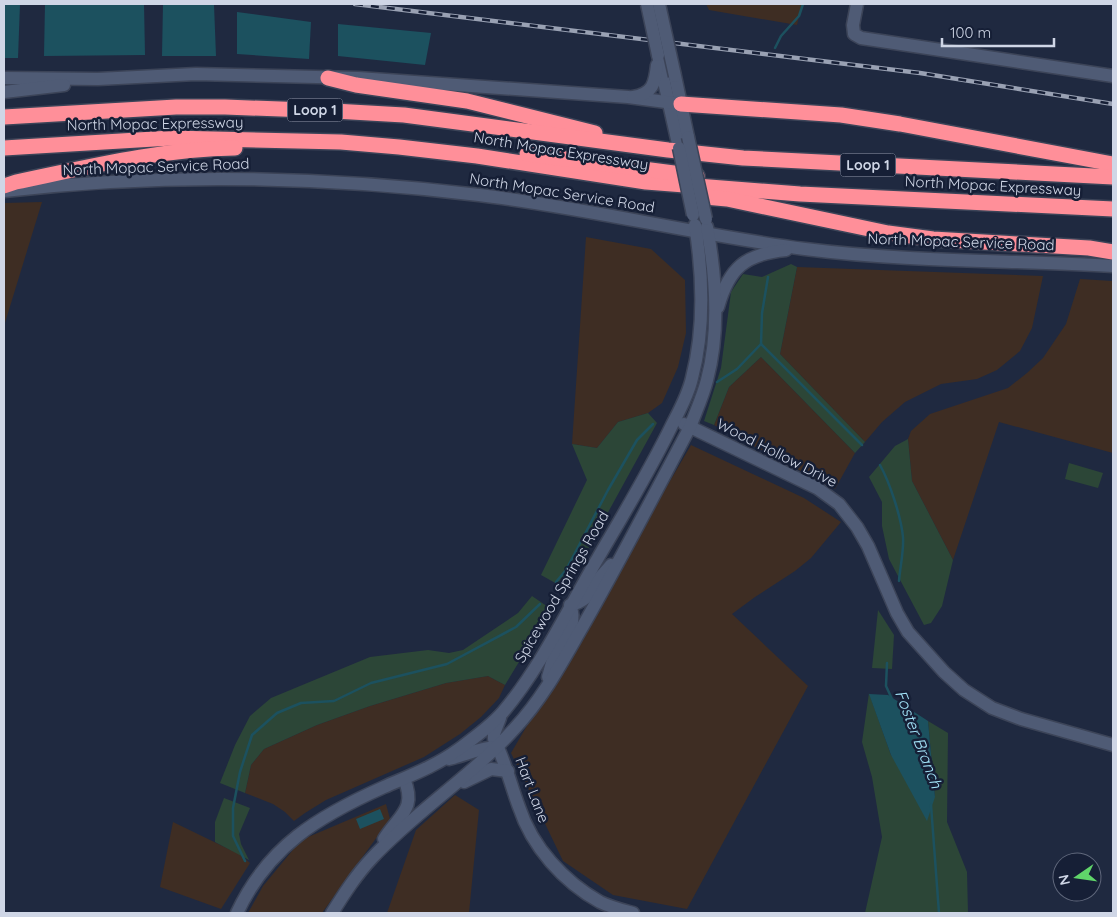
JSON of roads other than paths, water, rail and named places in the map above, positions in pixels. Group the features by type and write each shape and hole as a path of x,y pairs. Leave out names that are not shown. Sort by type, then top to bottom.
{"highway":[{"path":"328,78 356,85 467,101 513,114 591,131 624,145"},
{"name":"North Mopac Expressway","path":"4,117 176,108 296,109 404,115 624,145 743,158 1113,177"},
{"path":"676,109 841,115 900,124 1113,164"},
{"path":"4,126 166,118 238,117 336,120 438,129 705,164 799,171 1113,186"},
{"path":"4,140 170,130 323,133 437,142 714,178 799,184 1113,199"},
{"name":"North Mopac Expressway","path":"4,148 171,138 341,142 399,146 477,156 646,182 800,194 1113,209"},
{"path":"4,186 111,162 200,149 319,146 341,142"},
{"path":"646,182 666,192 727,199 888,234 933,239 1089,248 1113,252"}],"main road":[{"path":"646,4 658,55 676,109"},
{"path":"660,4 675,76 676,109"},
{"path":"857,4 853,25 854,34 861,38 1113,76"},
{"path":"628,97 642,95 653,85 658,55"},
{"path":"4,78 98,79 196,74 358,78 628,97 676,109"},
{"path":"4,92 67,85 98,79"},
{"name":"Spicewood Springs Road","path":"676,109 679,148 700,217"},
{"name":"Spicewood Springs Road","path":"332,913 350,885 372,858 498,747 521,722 542,694 603,592 690,427 708,380 715,320 714,287 702,232 694,163 676,109"},
{"name":"North Mopac Service Road","path":"4,191 129,181 188,179 252,179 347,183 480,195 804,249 945,260 1113,266"},
{"name":"Spicewood Springs Road","path":"237,913 256,879 295,836 335,810 457,751 503,712 530,676 656,459 686,397 692,378 701,318 702,232"},
{"path":"715,320 728,282 739,267 750,258 761,254 804,249"},
{"name":"Wood Hollow Drive","path":"675,419 817,488 839,504 857,527 868,546 897,613 908,632 944,672 964,690 992,708 1021,719 1113,745"},
{"path":"542,694 553,659 571,628 574,613 570,606 583,601 588,596 626,548"},
{"path":"441,760 487,747 498,747 494,734 503,712"},
{"name":"Hart Lane","path":"498,747 508,771 519,809 531,834 545,855 575,886 601,902 633,913"},
{"path":"447,790 491,769 508,771"},
{"path":"372,858 408,803 408,790 404,778"}],"water":[{"path":"4,4 20,4 18,58 4,58"},
{"path":"45,4 144,4 145,55 44,56"},
{"path":"163,4 214,5 216,56 162,56"},
{"path":"237,12 311,22 309,59 237,54"},
{"path":"338,24 431,33 425,65 338,56"},
{"path":"869,694 888,695 928,721 935,797 927,821 891,755"},
{"path":"380,809 384,819 360,829 356,819"}],"waterway":[{"name":"Foster Branch","path":"775,48 781,36 799,16 803,4"},
{"name":"Foster Branch","path":"768,277 762,313 761,344 862,445"},
{"path":"717,382 737,369 761,344"},
{"path":"556,582 566,570 637,440 653,424"},
{"name":"Foster Branch","path":"880,465 891,490 902,529 903,548 899,581"},
{"path":"245,861 233,836 233,808 240,772 252,735 277,713 301,703 334,701 371,683 447,664 516,627 540,604"},
{"name":"Foster Branch","path":"887,663 886,686 892,699"},
{"name":"Foster Branch","path":"931,805 939,913"}],"railway":[{"path":"355,4 920,73 1113,104"}]}
